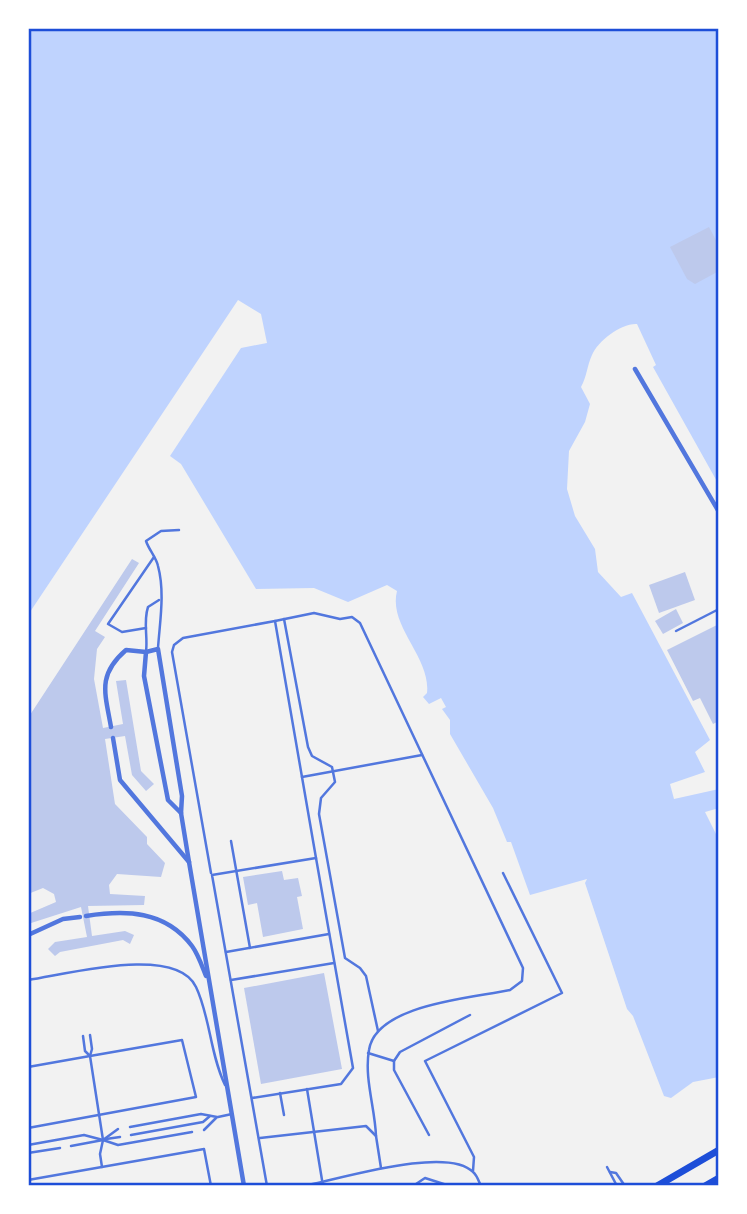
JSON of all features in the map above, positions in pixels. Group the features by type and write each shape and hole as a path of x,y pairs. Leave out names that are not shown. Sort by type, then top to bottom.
{"main road":[{"path":"657,1186 719,1150"},
{"path":"705,1186 719,1178"}],"street":[{"path":"635,369 719,512"},
{"path":"111,727 103,683 114,660 126,650 146,652 158,649 182,796 181,813 244,1186"},
{"path":"146,652 144,676 168,800 181,813"},
{"path":"113,738 120,780 189,862"},
{"path":"28,935 63,919 140,912 171,928 192,946 209,984"}],"lane":[{"path":"158,649 162,621 159,600 162,592 154,557 146,541 161,531 178,530"},
{"path":"146,628 122,632 108,624 154,557"},
{"path":"146,652 148,607 159,600"},
{"path":"676,631 719,610"},
{"path":"268,1186 172,652 174,645 183,638 314,613 340,618 352,617 359,623 523,968 522,981 510,990 404,1012 377,1031 368,1053 368,1073 382,1169"},
{"path":"284,619 308,747 312,756 325,760 333,771 335,782 321,797 319,814 345,958 360,968 366,976 377,1031"},
{"path":"252,1098 341,1084 353,1068 275,621"},
{"path":"302,777 422,755"},
{"path":"231,841 250,948"},
{"path":"212,875 316,858"},
{"path":"481,1186 473,1171 474,1157 425,1061 562,993 503,873"},
{"path":"226,952 329,934"},
{"path":"231,980 334,963"},
{"path":"28,980 131,964 178,968 196,985 216,1062 227,1088"},
{"path":"429,1135 394,1070 394,1060 400,1052 470,1015"},
{"path":"90,1035 90,1056 103,1140 102,1167"},
{"path":"83,1036 85,1051 90,1056"},
{"path":"28,1067 182,1040 196,1097 28,1128"},
{"path":"368,1053 394,1060"},
{"path":"307,1089 322,1184"},
{"path":"280,1093 284,1115"},
{"path":"130,1127 201,1114 217,1117 232,1114"},
{"path":"131,1135 203,1122 210,1116"},
{"path":"204,1130 217,1117"},
{"path":"260,1138 366,1126 376,1136"},
{"path":"103,1140 118,1129"},
{"path":"28,1145 84,1135 118,1145 192,1132"},
{"path":"71,1146 120,1137"},
{"path":"28,1153 60,1148"},
{"path":"28,1180 204,1149 211,1186"},
{"path":"303,1186 429,1161 453,1164 473,1171"},
{"path":"607,1167 617,1186"},
{"path":"610,1172 616,1173 625,1186"},
{"path":"413,1186 425,1178 450,1186"}],"water":[{"path":"28,28 719,28 719,485 653,367 656,365 637,324 631,324 611,334 599,344 592,355 581,387 590,404 585,422 569,451 567,489 575,516 595,549 598,572 621,597 632,593 710,740 695,752 705,772 670,784 674,799 719,789 719,808 705,812 719,840 719,1077 693,1082 671,1098 664,1096 633,1016 627,1009 585,883 587,879 530,895 511,842 507,842 493,808 450,734 450,720 442,709 446,707 441,698 429,704 423,697 427,693 423,667 398,617 397,591 387,585 348,602 314,588 256,589 181,464 170,456 241,348 267,343 261,314 238,300 28,615"}],"building":[{"path":"709,227 719,246 719,271 695,284 687,279 670,247"},
{"path":"132,559 139,563 95,631 105,637 97,649 94,679 103,728 123,724 116,681 126,680 141,771 154,784 146,791 132,775 125,736 105,739 115,804 147,837 147,844 165,863 161,877 117,874 109,885 110,894 145,896 144,905 88,906 92,936 125,931 134,935 130,944 123,940 60,952 55,956 48,949 55,942 87,937 81,907 28,924 28,914 56,902 54,894 43,888 28,894 28,772 31,772 28,718"},
{"path":"685,572 695,600 659,613 649,585"},
{"path":"676,609 683,623 663,634 655,621"},
{"path":"719,624 719,721 713,724 700,698 693,701 667,650"},
{"path":"282,871 284,880 298,878 302,896 297,897 303,929 263,937 257,903 248,905 243,877"},
{"path":"324,973 342,1069 261,1084 244,988"}]}
